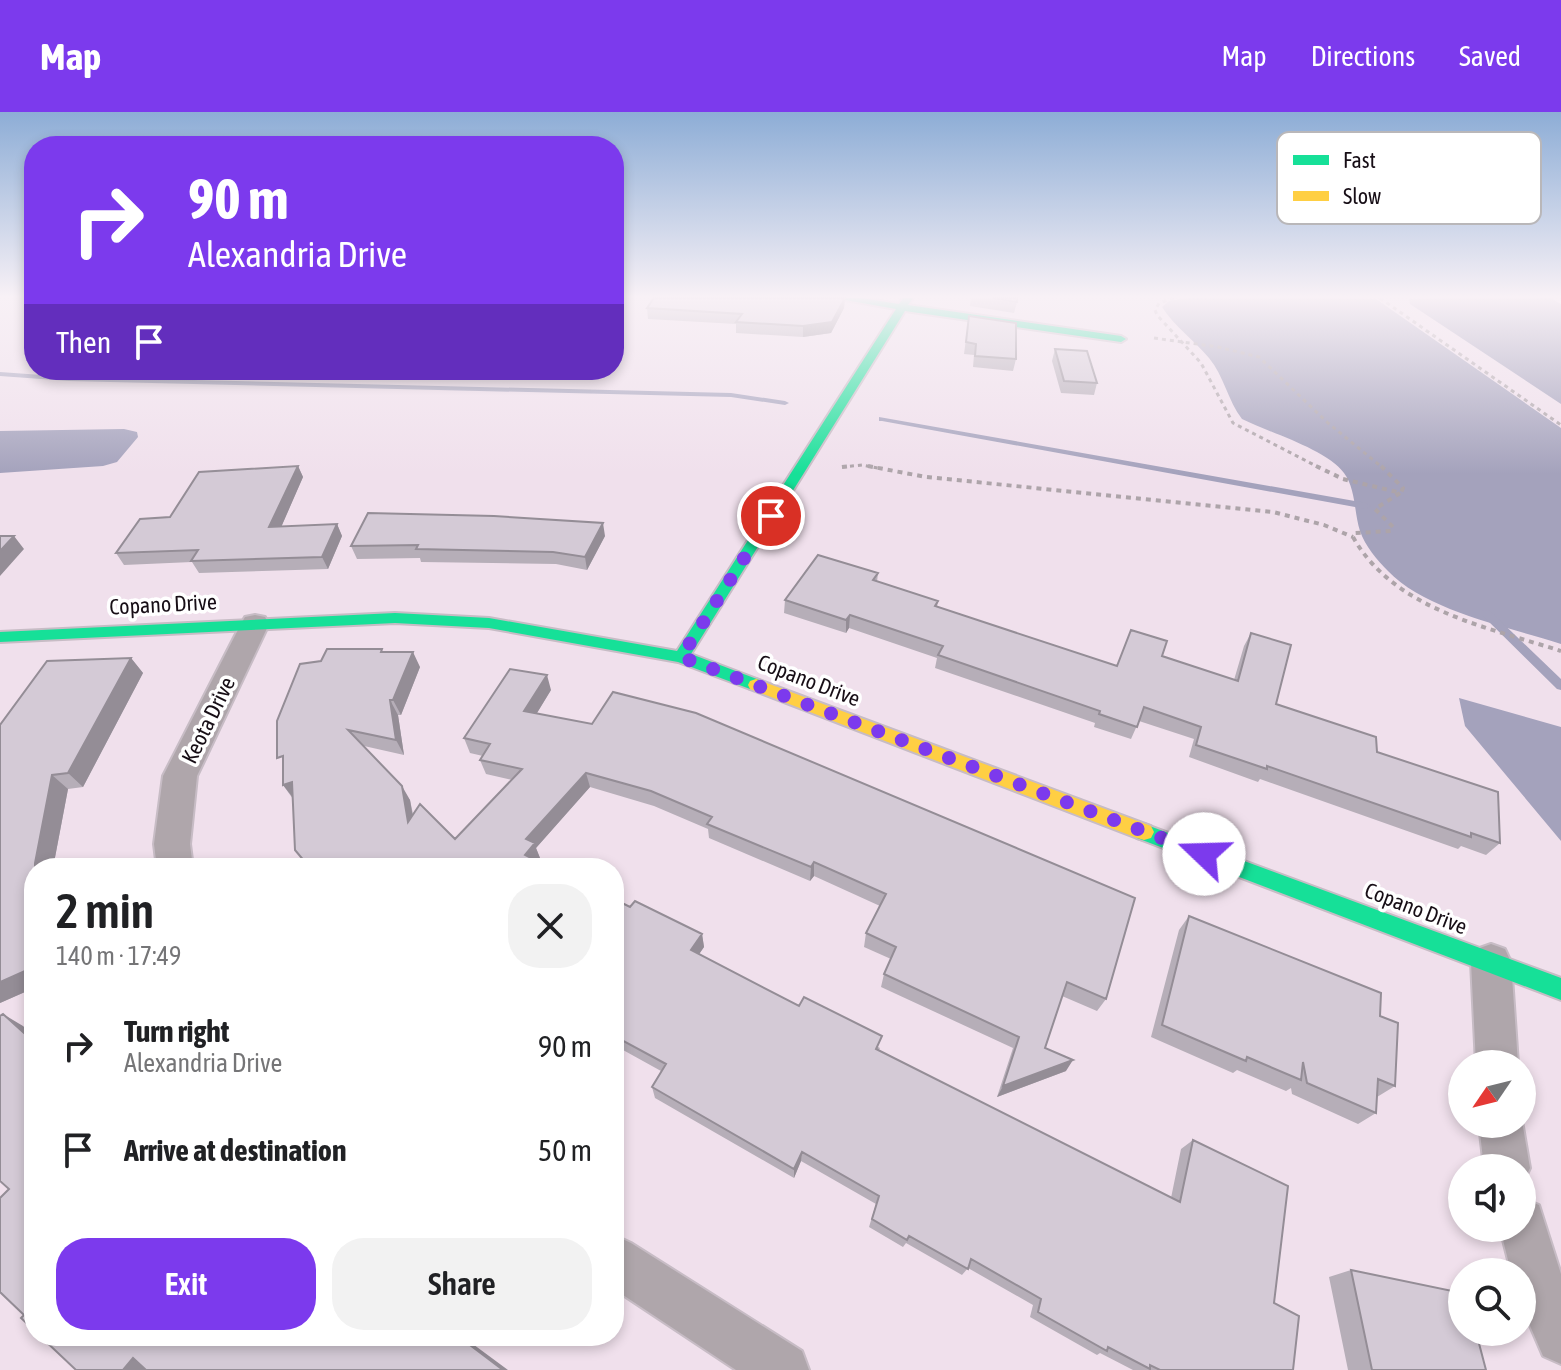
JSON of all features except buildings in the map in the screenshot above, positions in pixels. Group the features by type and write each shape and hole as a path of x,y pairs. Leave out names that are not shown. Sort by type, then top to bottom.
{"street":[{"path":"681,657 872,357"},
{"name":"Copano Drive","path":"0,637 395,618 489,623 681,657 1561,989"},
{"name":"Keota Drive","path":"174,858 172,844 180,776 255,624"},
{"path":"1491,962 1496,1050"},
{"path":"1527,1242 1542,1295 1561,1338"},
{"path":"624,1267 783,1370"}],"path":[{"path":"1194,357 1210,377 1225,412 1233,423 1245,431 1343,479 1401,493"},
{"path":"1258,357 1338,432 1388,470 1403,488 1401,493 1375,509 1393,527 1391,531 1355,533 1353,537"},
{"path":"1464,357 1561,425"},
{"path":"847,455 840,467 862,465 926,477 1273,512 1324,525 1353,537 1372,566 1394,586 1419,599 1561,651"}],"water":[{"path":"1207,357 1459,357 1561,428 1561,644 1469,616 1404,585 1388,571 1362,537 1351,486 1344,473 1336,464 1311,449 1242,419"},
{"path":"1490,357 1561,357 1561,404"},
{"path":"124,429 137,432 138,437 117,462 103,466 0,473 0,431"},
{"path":"1459,698 1561,727 1561,841 1465,726"}],"waterway":[{"path":"0,374 24,376"},
{"path":"110,380 731,395 785,403"},
{"path":"882,419 1366,506"},
{"path":"1486,613 1561,686"}],"traffic: fast":[{"path":"681,657 871,357"},
{"path":"0,637 395,618 489,623 681,657 756,685"},
{"path":"1144,832 1561,989"}],"traffic: slow":[{"path":"756,685 1144,832"}],"route":[{"path":"771,516 681,657 1204,854"}]}
